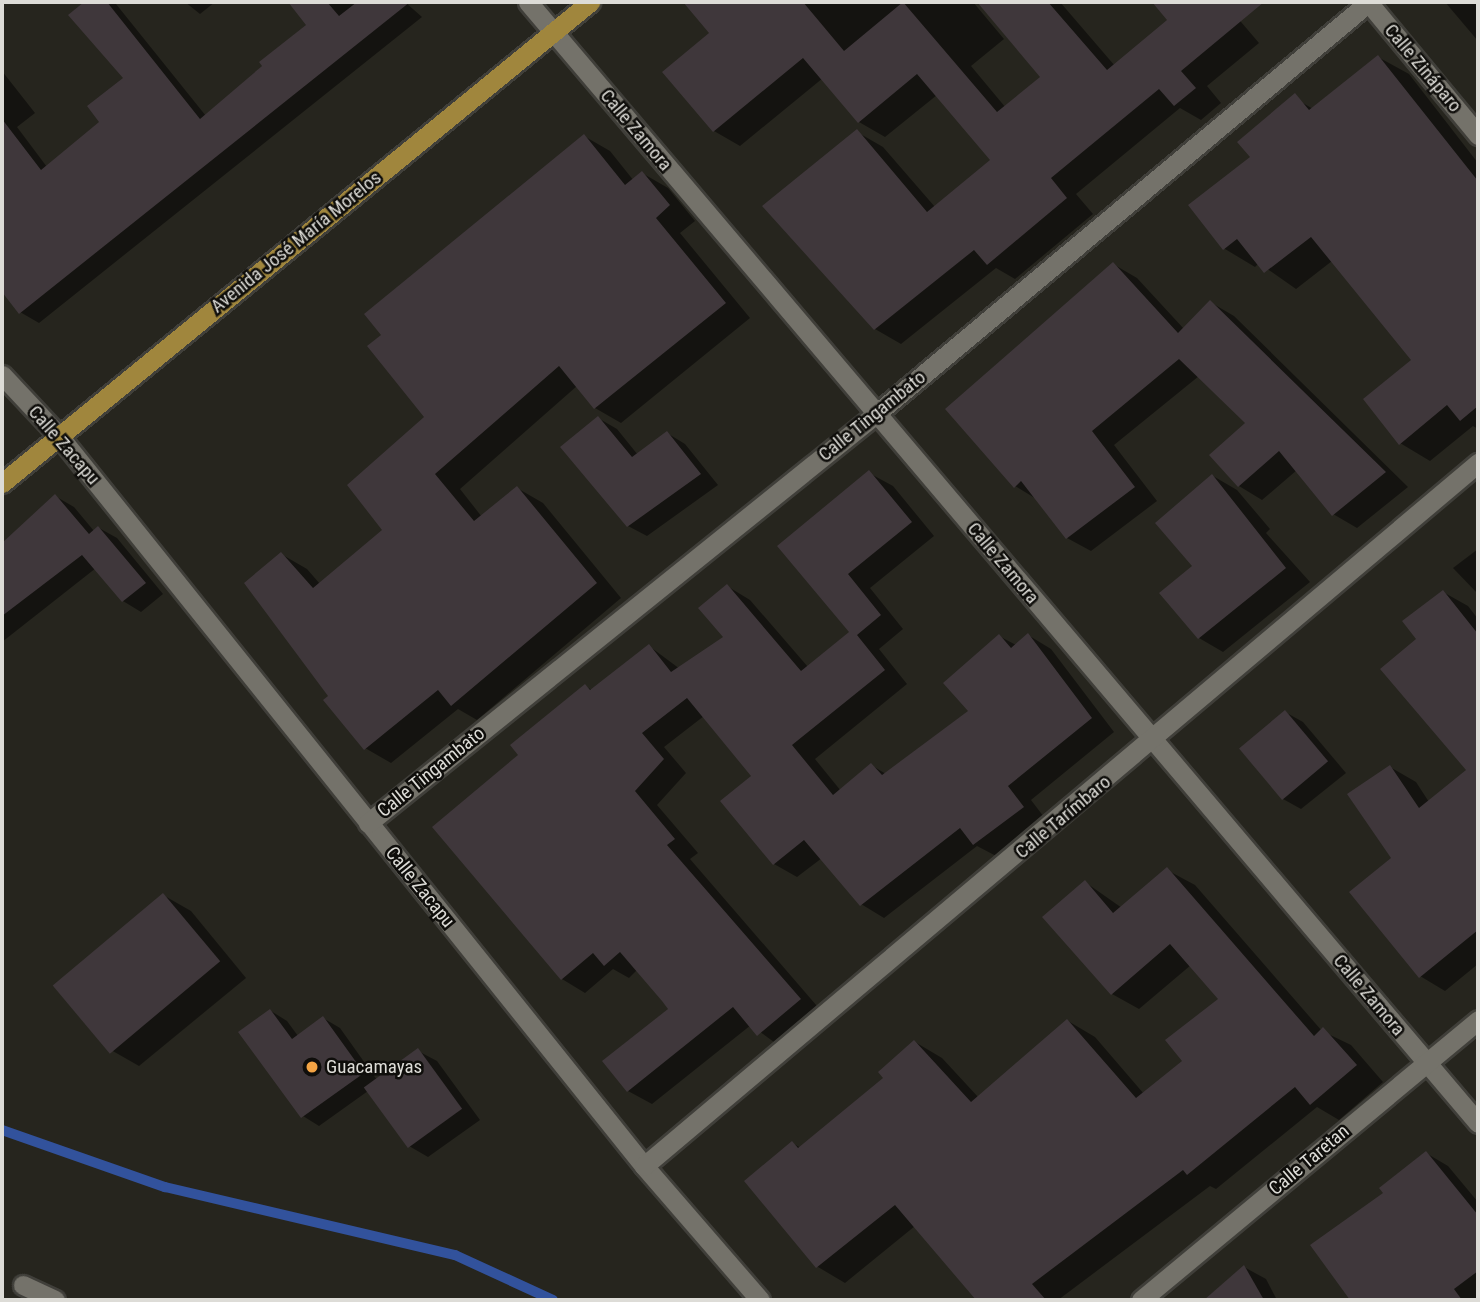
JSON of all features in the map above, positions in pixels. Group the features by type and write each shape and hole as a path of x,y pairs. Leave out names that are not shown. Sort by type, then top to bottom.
{"main road":[{"name":"Avenida José María Morelos","path":"2,483 590,2"}],"street":[{"name":"Calle Zamora","path":"528,2 1478,1123"},
{"name":"Calle Zináparo","path":"1368,2 1478,135"},
{"name":"Calle Tingambato","path":"369,822 876,414 1368,2"},
{"name":"Calle Zacapu","path":"2,375 59,436 644,1166 760,1300"},
{"name":"Calle Tarímbaro","path":"644,1166 1154,741 1478,463"},
{"name":"Calle Taretan","path":"1141,1300 1478,1020"},
{"path":"23,1285 55,1300"}],"building":[{"path":"84,2 107,2 200,119 262,66 259,62 306,25 288,2 327,2 339,16 357,2 410,2 19,314 2,292 2,119 41,170 99,122 87,106 123,78 68,15"},
{"path":"683,2 803,2 844,51 903,2 997,112 1040,77 977,2 1048,2 1107,70 1167,20 1152,2 1264,2 1181,71 1196,88 1174,106 1159,89 1051,178 1067,198 987,265 974,250 874,330 762,206 857,129 927,212 990,160 917,74 858,123 803,58 713,132 662,72 709,33"},
{"path":"1378,55 1478,181 1478,406 1460,421 1447,405 1399,445 1363,399 1411,360 1311,237 1264,273 1237,239 1223,250 1188,205 1250,157 1237,142 1295,93 1309,110"},
{"path":"584,134 625,185 642,171 670,205 656,218 726,303 594,409 559,366 435,474 474,521 517,486 597,583 451,706 438,690 364,750 323,700 328,696 244,583 281,552 313,588 382,530 347,485 424,417 367,346 381,335 364,314"},
{"path":"1113,262 1178,333 1210,300 1386,472 1332,516 1279,451 1238,487 1209,455 1245,423 1179,359 1092,431 1135,487 1066,539 1021,481 1014,488 945,409"},
{"path":"598,416 632,457 667,431 701,474 627,527 560,447"},
{"path":"869,470 912,522 848,574 881,615 857,635 885,670 792,745 833,795 871,763 882,775 968,711 943,683 999,634 1011,648 1028,633 1092,718 1008,786 1024,807 973,845 960,828 860,906 804,840 773,865 720,801 751,776 687,698 642,733 664,759 635,791 675,839 667,845 801,999 757,1036 733,1007 627,1092 602,1061 668,1009 620,952 604,966 593,953 561,980 432,827 518,755 510,745 585,684 590,690 649,644 671,672 723,637 698,608 727,584 801,671 849,632 777,546"},
{"path":"1212,474 1286,568 1198,639 1159,593 1192,566 1155,523"},
{"path":"55,494 89,534 98,526 146,583 122,602 82,555 2,616 2,543"},
{"path":"1443,590 1478,634 1478,930 1419,978 1349,892 1391,858 1347,794 1390,765 1419,808 1466,770 1380,669 1416,639 1402,621"},
{"path":"1285,710 1328,761 1282,800 1239,749"},
{"path":"1167,867 1314,1036 1323,1027 1357,1065 1310,1105 1295,1087 1187,1175 1183,1170 1032,1284 1046,1300 976,1300 895,1205 816,1268 744,1181 792,1141 798,1148 883,1078 878,1072 914,1040 971,1102 1067,1019 1136,1098 1182,1061 1165,1040 1218,999 1170,944 1111,995 1042,917 1085,880 1113,913"},
{"path":"163,893 220,961 110,1054 53,986"},
{"name":"Guacamayas","path":"270,1009 292,1039 323,1016 364,1073 301,1118 238,1032"},
{"name":"Guacamayas","path":"418,1048 462,1109 408,1148 364,1087"},
{"path":"1426,1151 1478,1215 1478,1271 1454,1289 1462,1300 1350,1300 1310,1245 1383,1193 1379,1188"},
{"path":"1244,1265 1264,1300 1204,1300"}],"waterway":[{"path":"2,1130 165,1187 455,1255 553,1300"}],"place":[{"name":"Guacamayas","path":"312,1067"}]}
